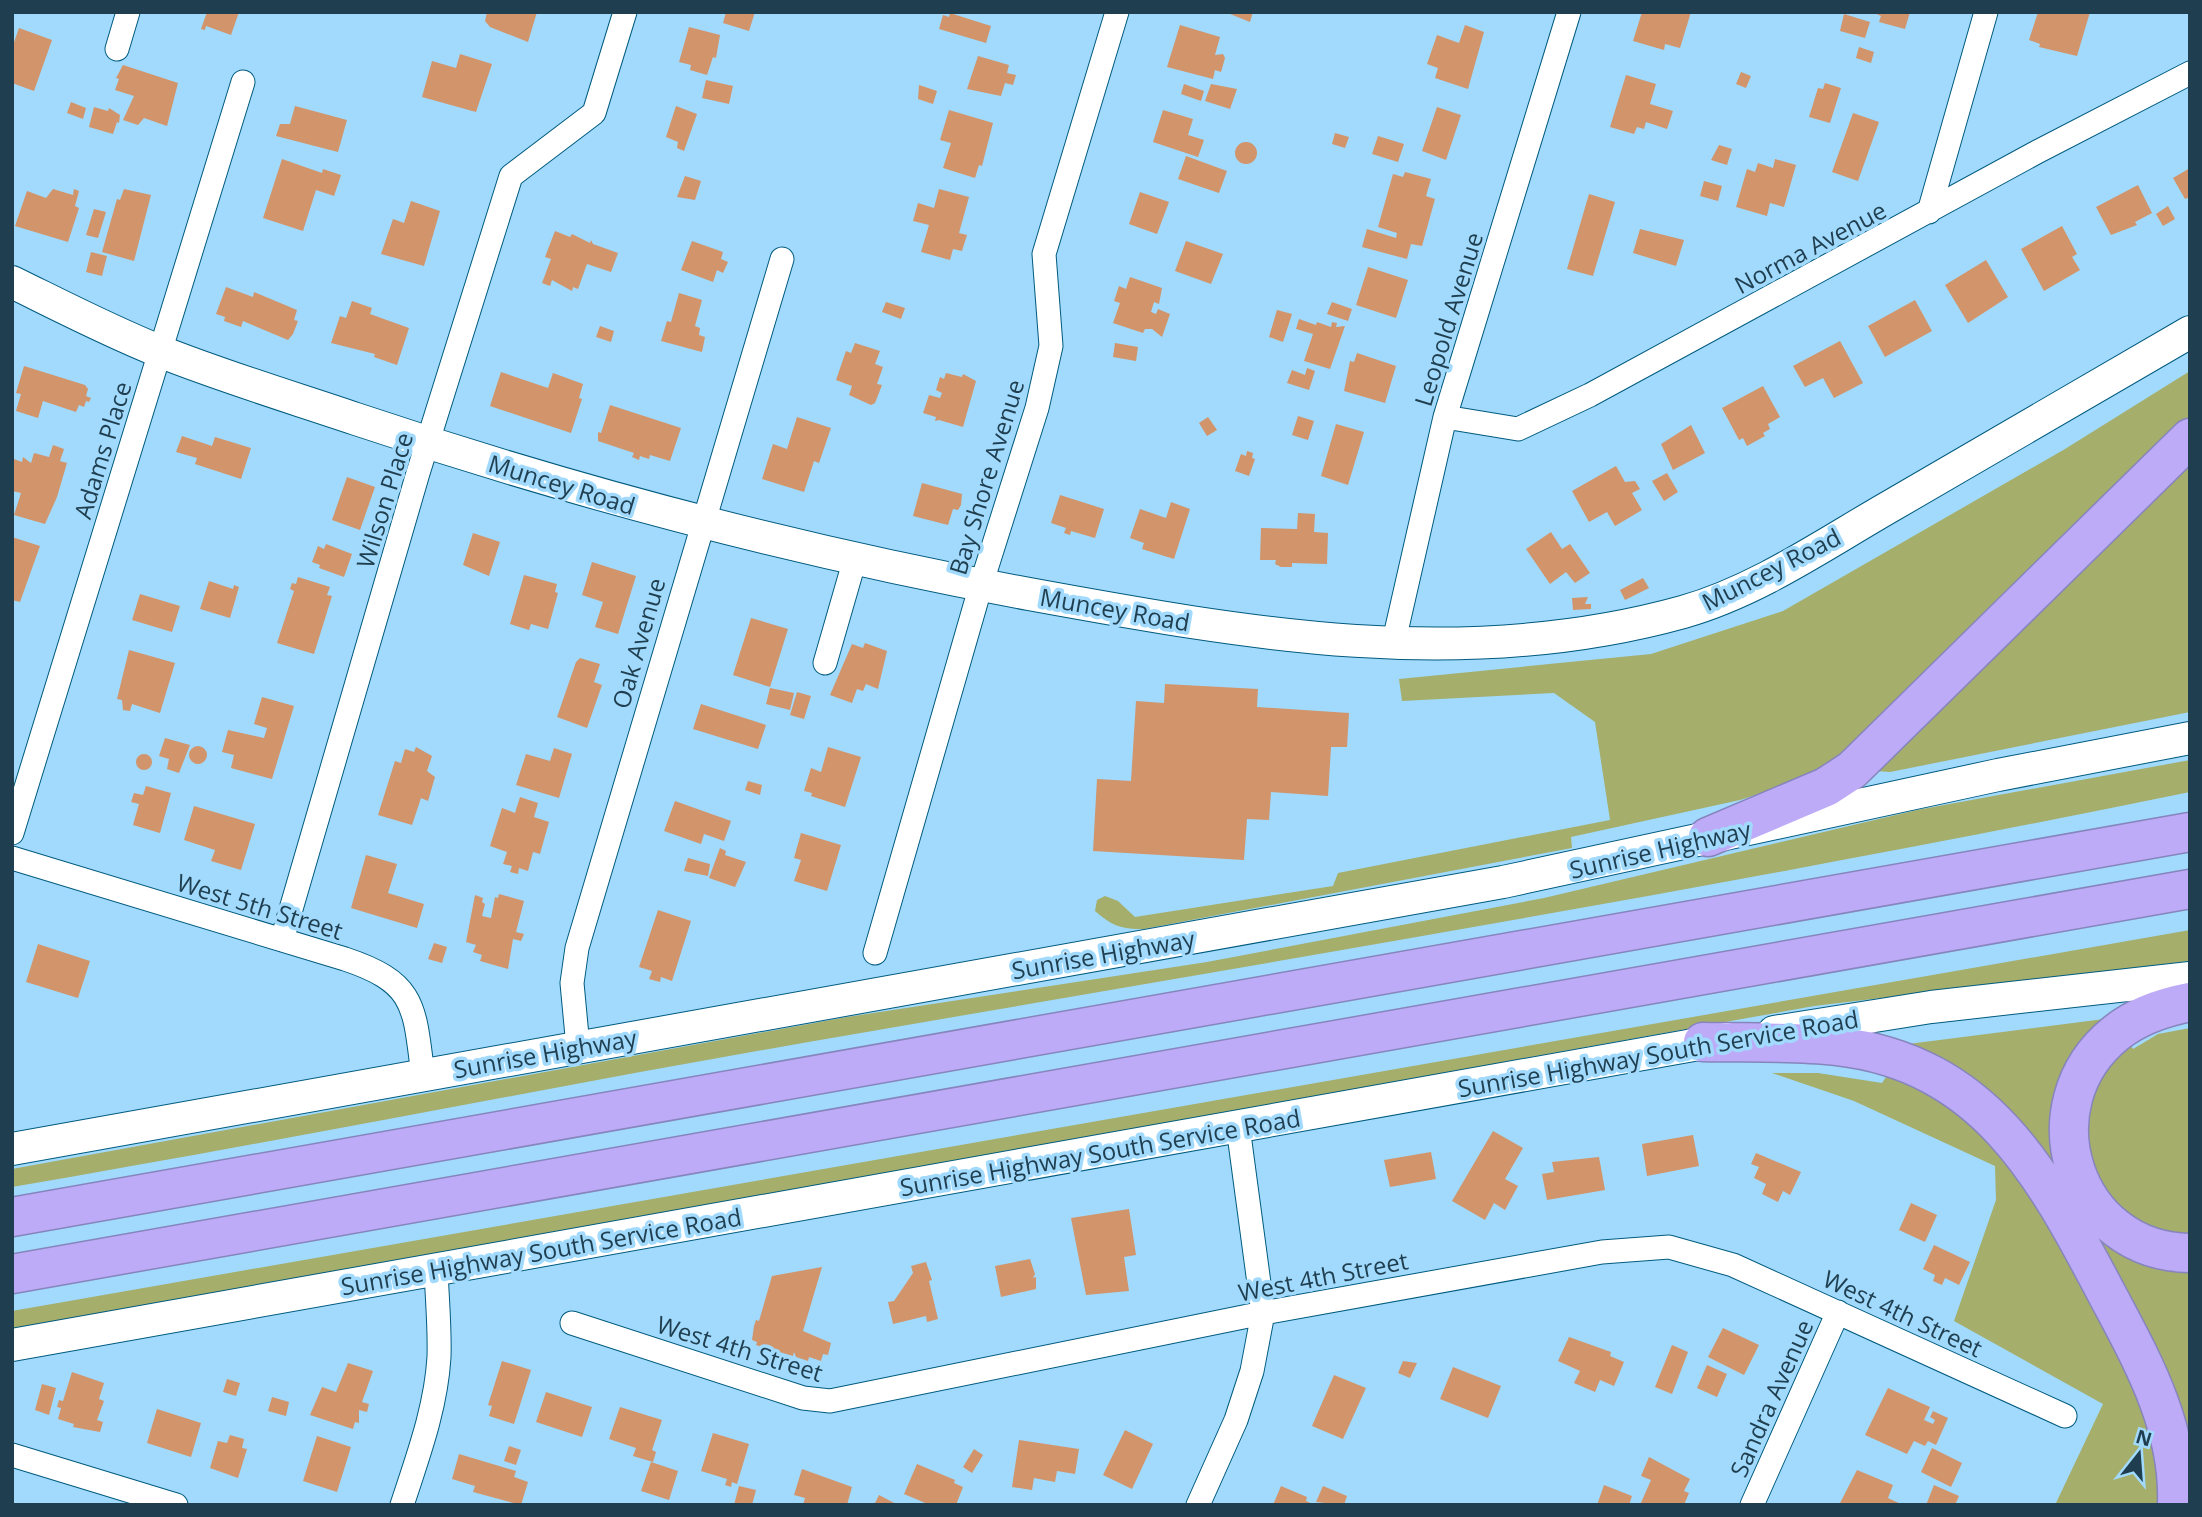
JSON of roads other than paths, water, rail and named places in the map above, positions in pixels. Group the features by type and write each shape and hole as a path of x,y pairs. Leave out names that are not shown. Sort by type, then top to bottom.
{"highway":[{"path":"1708,837 1826,787 1852,770 2190,438"},
{"path":"12,1217 2190,832"},
{"path":"12,1274 2190,889"},
{"path":"2190,1002 2139,1018 2108,1040 2077,1082 2068,1120 2070,1150 2078,1178 2102,1216 2141,1243 2162,1250 2190,1253"},
{"path":"1703,1042 1811,1044 1875,1053 1942,1082 1995,1121 2023,1150 2058,1202 2154,1384 2172,1446 2177,1505"}],"main road":[{"name":"Muncey Road","path":"12,282 160,351 428,443 578,490 701,523 981,585 1238,630 1393,645 1486,643 1581,632 1662,617 1716,601 1806,555 2190,332"},
{"name":"Sunrise Highway","path":"12,1149 1503,882 2010,772 2190,738"},
{"name":"Sunrise Highway South Service Road","path":"12,1345 1703,1042 1931,1007 2190,978"}],"street":[{"path":"117,48 128,12"},
{"name":"Wilson Place","path":"282,940 428,443 511,176 594,113 625,12"},
{"name":"Bay Shore Avenue","path":"875,953 981,585 1037,408 1051,346 1044,254 1117,12"},
{"name":"Leopold Avenue","path":"1393,645 1445,417 1569,12"},
{"path":"1929,212 1986,12"},
{"name":"Norma Avenue","path":"1445,417 1518,429 1590,395 2037,152 2190,73"},
{"name":"Adams Place","path":"12,833 243,82"},
{"name":"Oak Avenue","path":"578,1047 572,983 577,948 701,523 782,259"},
{"path":"825,663 855,559"},
{"name":"West 5th Street","path":"12,858 363,965 389,976 398,985 411,1007 423,1075"},
{"path":"1198,1505 1236,1420 1248,1384 1263,1313 1238,1127"},
{"name":"West 4th Street","path":"572,1323 803,1398 830,1401 1263,1313 1602,1251 1648,1247 1679,1249 1712,1256 2065,1416"},
{"path":"402,1505 424,1439 435,1387 439,1339 436,1269"},
{"name":"Sandra Avenue","path":"1752,1505 1838,1312"},
{"path":"12,1455 177,1505"}]}
